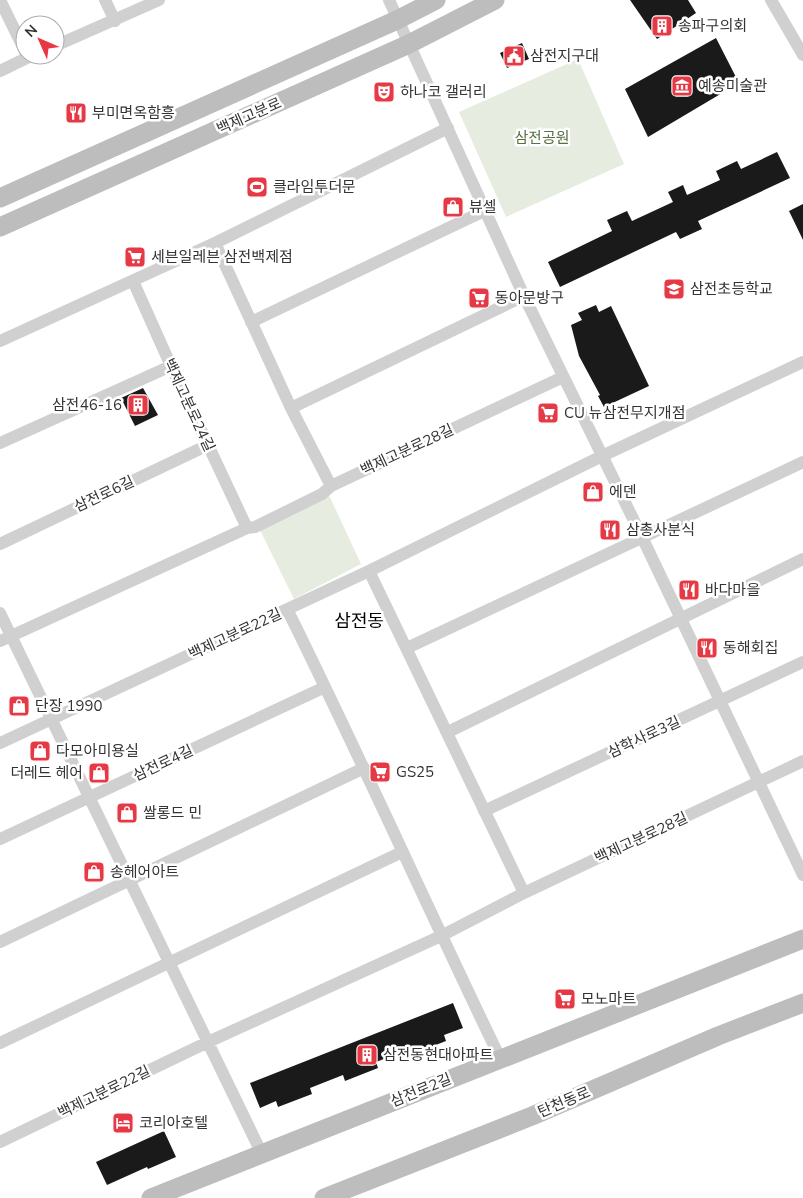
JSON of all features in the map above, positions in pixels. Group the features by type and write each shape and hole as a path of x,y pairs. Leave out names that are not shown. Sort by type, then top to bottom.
{"street":[{"path":"0,0 15,29"},
{"path":"105,0 115,21"},
{"path":"65,42 159,0"},
{"path":"389,0 524,296 642,538 719,702 759,782 798,850 803,876"},
{"name":"백제고분로","path":"0,198 397,20 436,0"},
{"name":"백제고분로","path":"0,227 409,44 495,0"},
{"path":"771,0 803,55"},
{"path":"0,71 15,62"},
{"path":"0,341 215,244 448,128"},
{"path":"251,322 484,210"},
{"path":"5,639 247,528 255,527 322,494 331,486 291,408 215,244"},
{"name":"백제고분로24길","path":"133,281 170,366 247,528"},
{"path":"291,408 524,296"},
{"path":"287,610 602,456 803,362"},
{"path":"0,443 170,366"},
{"name":"백제고분로28길","path":"331,486 563,377"},
{"name":"삼전로6길","path":"0,544 208,444"},
{"path":"407,648 803,462"},
{"path":"448,732 803,559"},
{"path":"369,570 524,894"},
{"name":"백제고분로22길","path":"0,743 287,610 364,768 441,936 500,1058"},
{"path":"0,613 5,639 50,720 262,1154"},
{"name":"삼학사로3길","path":"484,811 803,662"},
{"name":"삼전로4길","path":"0,839 325,687"},
{"name":"백제고분로28길","path":"441,936 524,894 803,762"},
{"path":"0,942 128,879 364,768"},
{"path":"0,1043 402,852"},
{"name":"백제고분로22길","path":"0,1142 208,1042 441,936"},
{"name":"삼전로2길","path":"151,1198 803,939"},
{"name":"탄천동로","path":"324,1198 532,1116 718,1036 803,1002"}],"green space":[{"name":"삼전공원","path":"578,59 624,164 506,217 459,112"},
{"path":"328,493 361,564 294,599 258,526"}],"building":[{"name":"송파구의회","path":"630,0 688,0 696,13 657,39"},
{"name":"예송미술관","path":"716,38 739,83 648,137 625,89"},
{"name":"삼전지구대","path":"522,43 529,59 507,68 500,53"},
{"path":"777,152 790,178 698,221 702,229 680,239 676,232 560,287 548,262 612,231 607,220 627,211 632,221 673,202 668,192 683,185 687,195 720,180 716,171 737,161 741,169"},
{"path":"803,204 803,240 789,211"},
{"path":"596,305 599,312 611,306 649,386 604,407 598,396 600,395 579,356 571,325 582,320 578,313"},
{"name":"삼전46-16","path":"143,388 158,415 135,426 121,398"},
{"name":"삼전동현대아파트","path":"453,1003 463,1028 444,1035 446,1041 413,1054 410,1049 376,1062 378,1068 345,1081 343,1075 310,1088 312,1094 278,1107 276,1101 260,1108 250,1083"},
{"path":"164,1131 176,1157 148,1169 147,1167 107,1185 96,1162"}],"place":[{"name":"송파구의회","path":"662,26"},
{"name":"삼전지구대","path":"514,56"},
{"name":"예송미술관","path":"682,86"},
{"name":"하나코 갤러리","path":"384,92"},
{"name":"부미면옥함흥","path":"76,113"},
{"name":"클라임투더문","path":"257,187"},
{"name":"뷰셀","path":"453,207"},
{"name":"세븐일레븐 삼전백제점","path":"135,257"},
{"name":"삼전초등학교","path":"674,289"},
{"name":"동아문방구","path":"479,298"},
{"name":"삼전46-16","path":"138,405"},
{"name":"CU 뉴삼전무지개점","path":"548,413"},
{"name":"에덴","path":"593,492"},
{"name":"삼총사분식","path":"610,530"},
{"name":"바다마을","path":"689,590"},
{"name":"동해회집","path":"707,648"},
{"name":"단장 1990","path":"19,706"},
{"name":"다모아미용실","path":"40,751"},
{"name":"GS25","path":"380,772"},
{"name":"더레드 헤어","path":"99,773"},
{"name":"쌀롱드 민","path":"127,813"},
{"name":"송헤어아트","path":"94,872"},
{"name":"모노마트","path":"565,999"},
{"name":"삼전동현대아파트","path":"367,1055"},
{"name":"코리아호텔","path":"123,1123"}],"district":[{"name":"삼전동","path":"359,621"}]}
